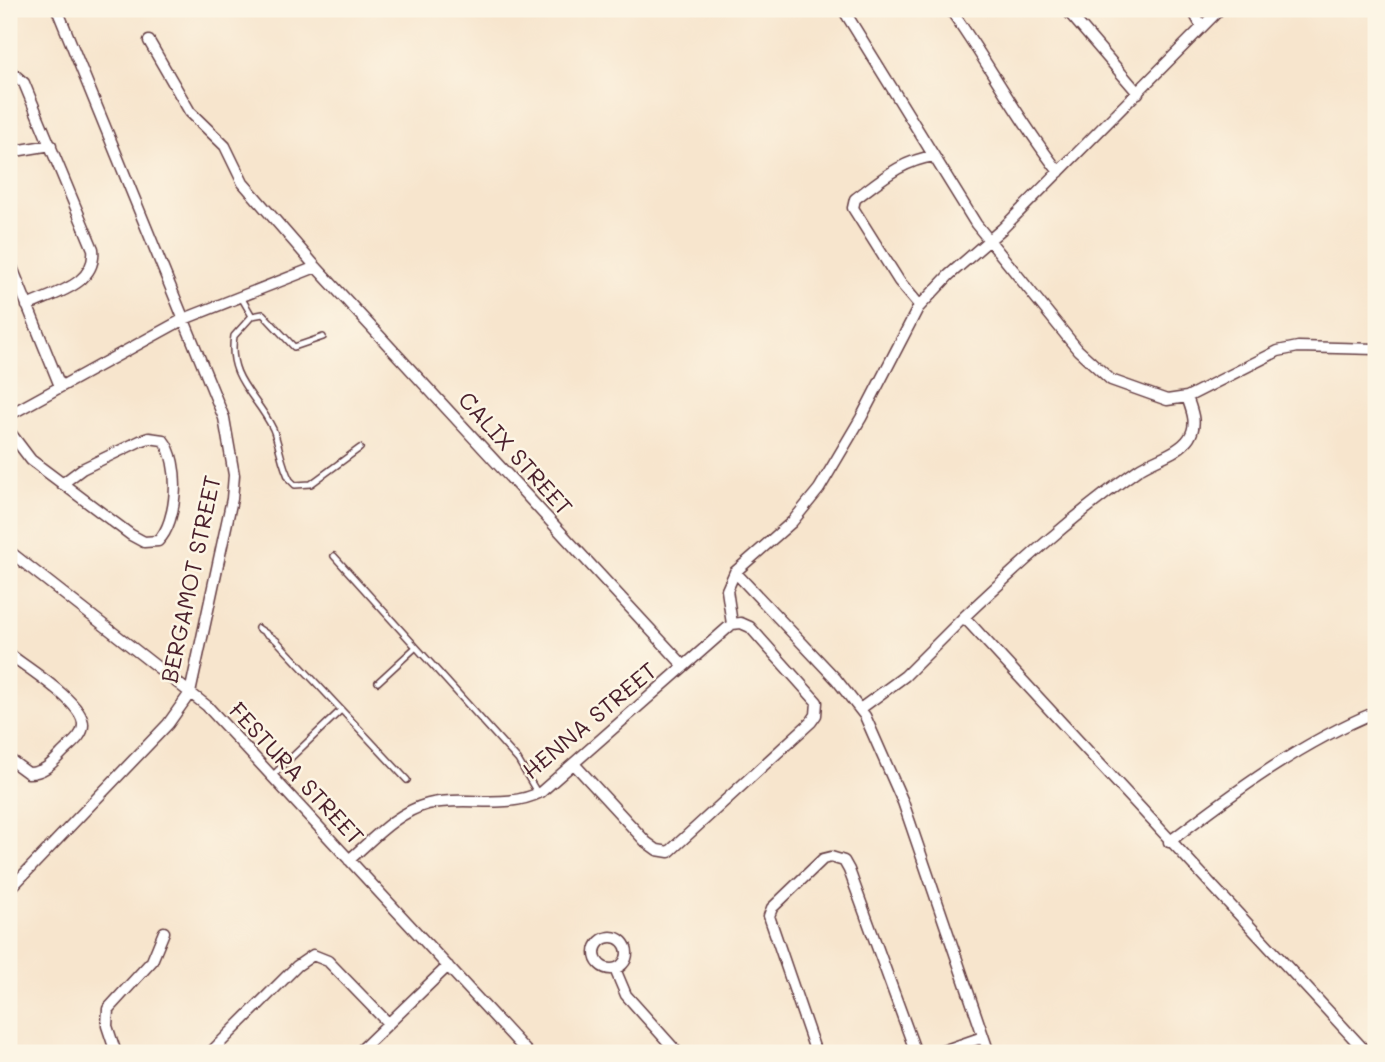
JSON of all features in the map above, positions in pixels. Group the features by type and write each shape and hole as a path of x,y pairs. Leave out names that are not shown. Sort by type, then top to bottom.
{"street":[{"name":"BERGAMOT STREET","path":"9,890 168,724 190,693 232,499 234,475 224,418 57,9"},
{"path":"843,9 989,242 1078,350 1111,380 1167,400 1187,397 1278,351 1298,347 1376,349"},
{"path":"950,9 986,59 1007,101 1059,172"},
{"path":"1066,9 1138,93"},
{"path":"1192,9 1202,27"},
{"path":"575,765 657,850 668,852 811,722 817,709 813,695 750,627 741,623 732,624 727,590 735,572 792,522 819,489 920,306 949,275 989,242 1220,9"},
{"name":"CALIX STREET","path":"149,41 190,112 225,146 243,183 316,267 684,666"},
{"path":"9,71 24,83 93,249 94,260 93,267 81,281 27,306"},
{"path":"9,152 51,145"},
{"path":"920,306 899,281 853,208 855,199 892,171 912,159 934,156"},
{"path":"9,260 60,386"},
{"path":"9,415 184,319 316,267"},
{"path":"860,709 905,676 964,617 1073,518 1136,471 1188,440 1194,428 1194,416 1187,397"},
{"path":"9,431 25,454 62,484 139,540 158,541 170,525 174,494 173,471 171,454 163,440 149,438 140,441 82,470 62,484"},
{"name":"FESTURA STREET","path":"9,551 207,706 528,1053"},
{"path":"735,572 860,709 881,748 903,803 989,1053"},
{"path":"964,617 1169,842 1367,1053 1376,1043"},
{"name":"HENNA STREET","path":"349,860 394,822 418,807 456,801 521,801 538,794 575,765 732,624"},
{"path":"9,654 70,701 81,717 83,726 79,737 43,771 28,773 9,759"},
{"path":"1169,842 1277,765 1344,725 1376,712"},
{"path":"816,1053 769,916 772,908 823,859 831,857 844,861 849,870 916,1053"},
{"name":"BERGAMOT STREET","path":"9,881 22,874"},
{"path":"116,1053 107,1026 108,1009 152,961 164,932"},
{"path":"210,1053 297,966 313,955 328,961 388,1023"},
{"path":"358,1053 448,966"},
{"path":"615,969 626,995 678,1053"},
{"path":"937,1053 983,1037"}],"lane":[{"path":"240,297 252,316"},
{"path":"323,337 294,346 263,314 252,316 234,336 234,363 250,397 272,428 290,480 304,487 311,484 360,448"},
{"path":"334,556 518,760 538,794"},
{"path":"258,628 276,640 407,780"},
{"path":"378,682 416,647"},
{"path":"271,776 341,709"}]}
